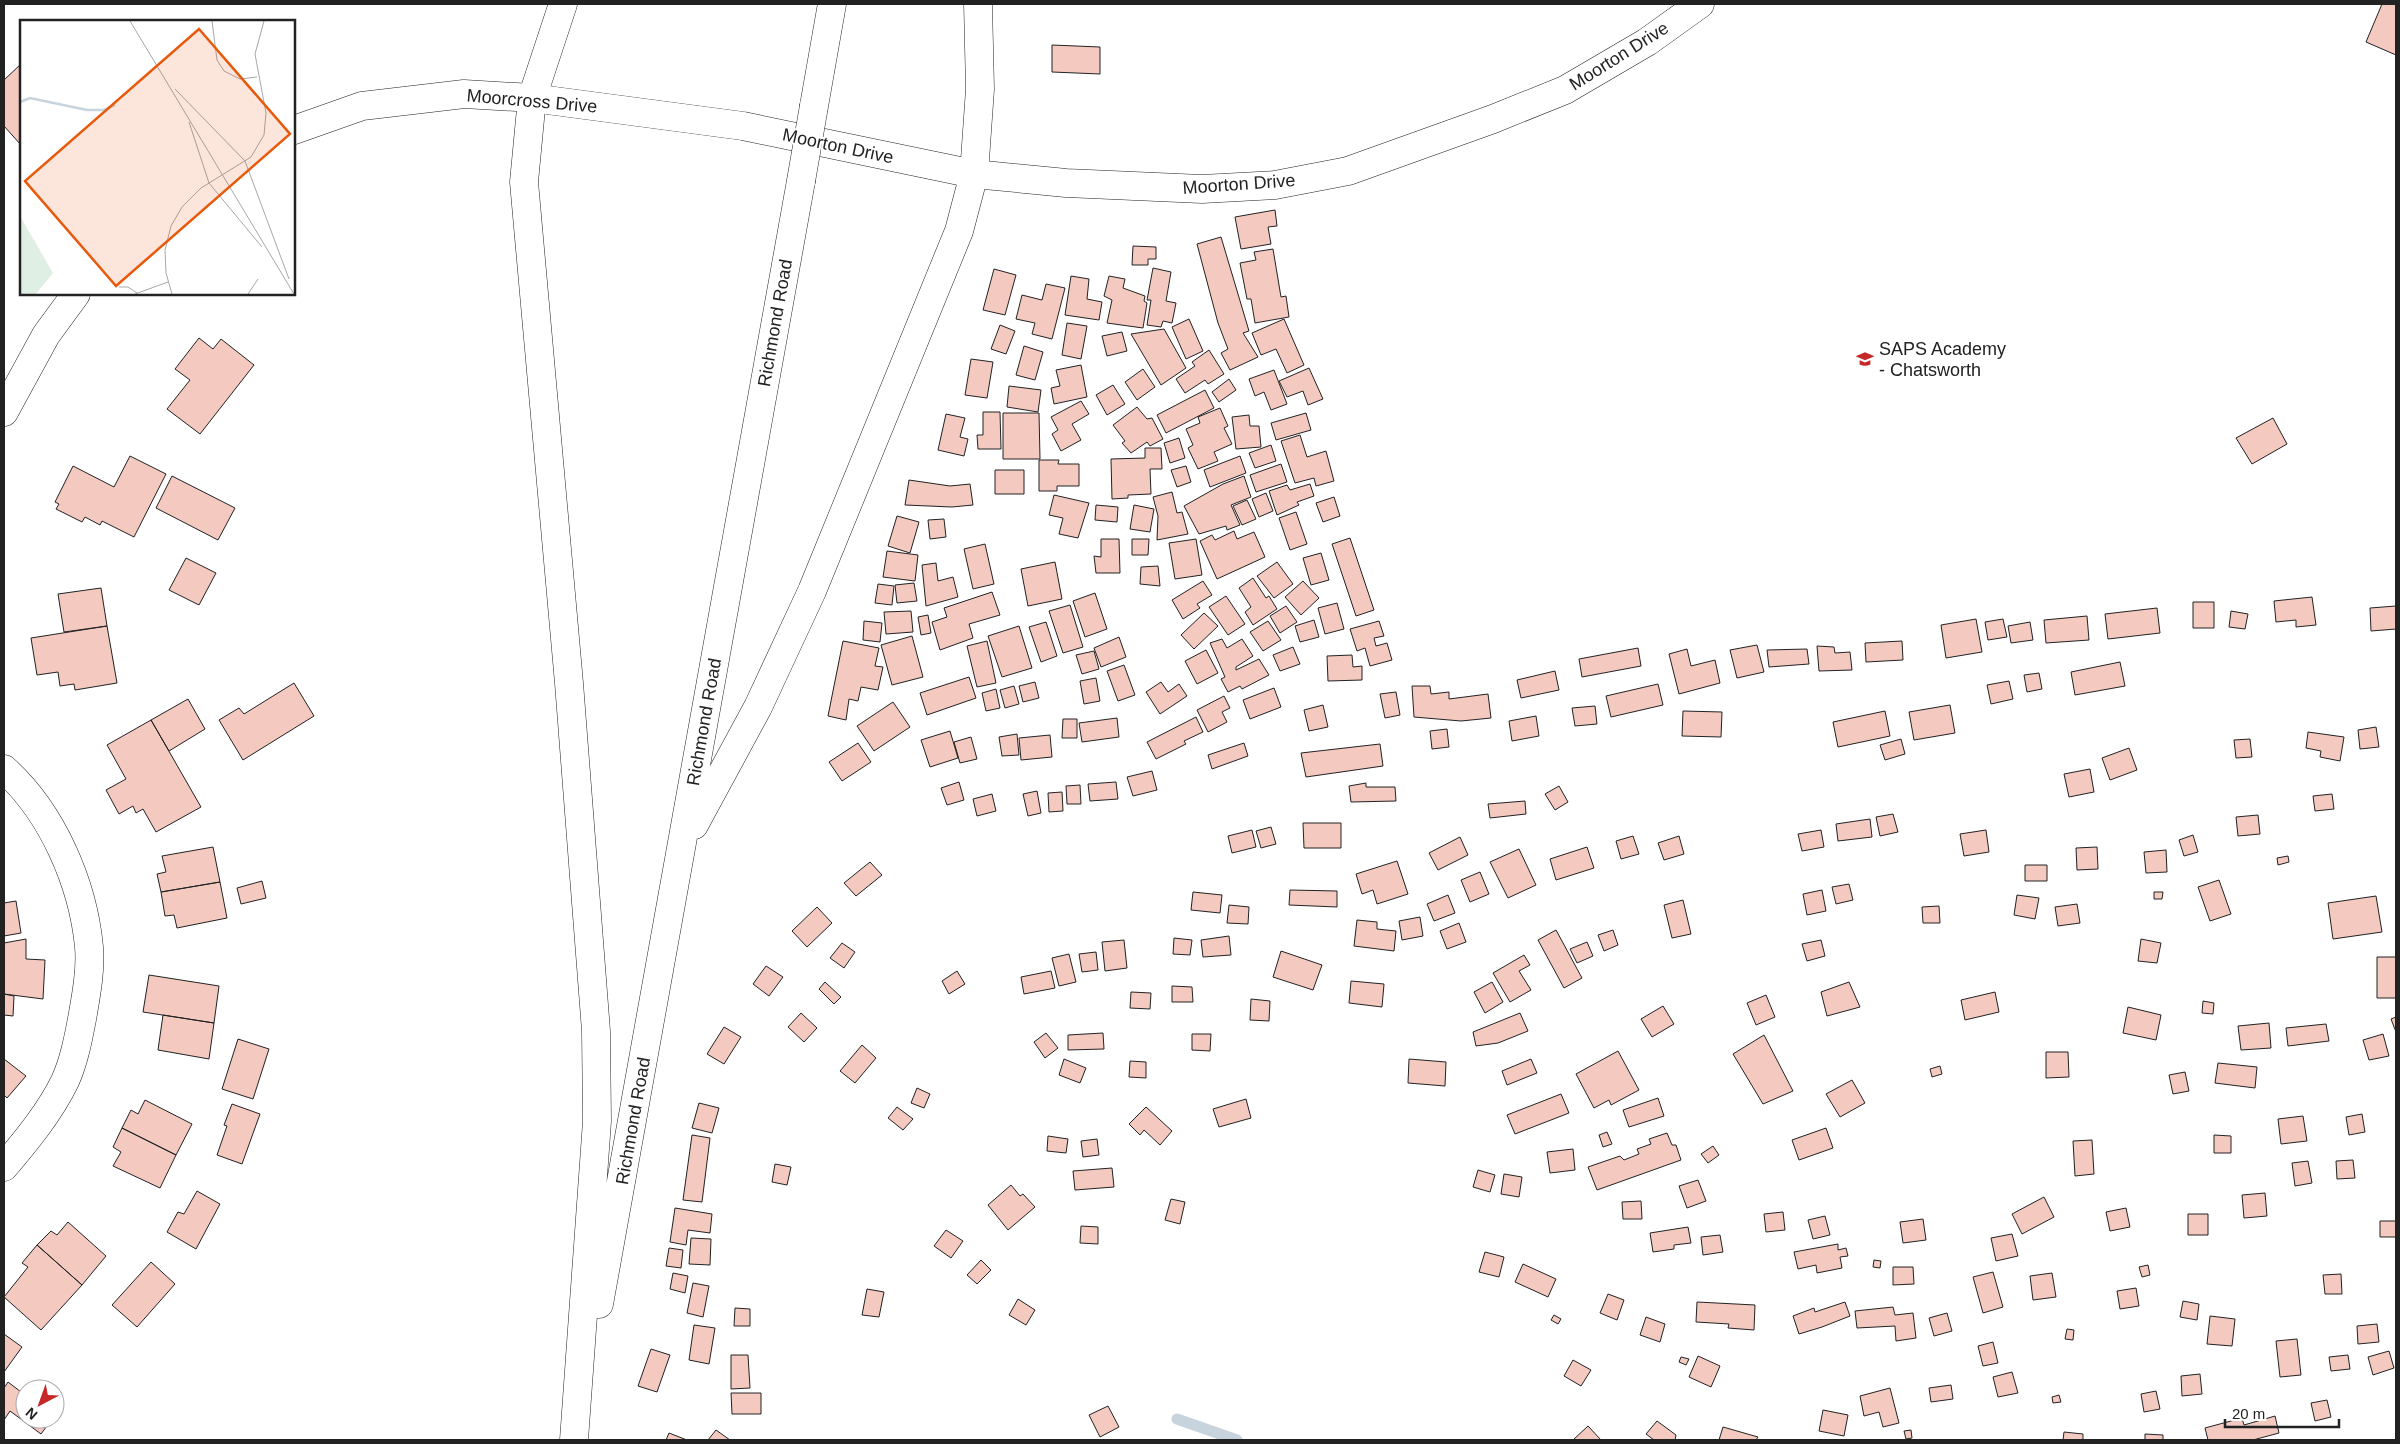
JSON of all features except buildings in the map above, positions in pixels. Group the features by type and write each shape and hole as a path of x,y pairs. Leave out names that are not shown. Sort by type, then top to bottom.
{"main road":[{"path":"564,4 532,98 524,182 569,683 596,1031 597,1121 575,1440"},
{"name":"Richmond Road","path":"575,1440 832,4"},
{"path":"682,848 758,707 812,591 959,231 974,174 980,90 978,4"},
{"name":"Moorton Drive","path":"743,126 974,174 1066,183 1202,189 1274,185 1348,171 1484,122 1564,90 1647,42 1700,4"},
{"name":"Moorcross Drive","path":"295,130 362,106 464,94 532,98 743,126"},
{"path":"4,412 46,335 75,295"},
{"path":"4,769 49,824 83,909 89,949 86,996 77,1048 65,1081 48,1111 4,1168"}],"waterway":[{"path":"1177,1419 1237,1440"}],"place":[{"name":"SAPS Academy - Chatsworth","path":"1865,359"}]}
